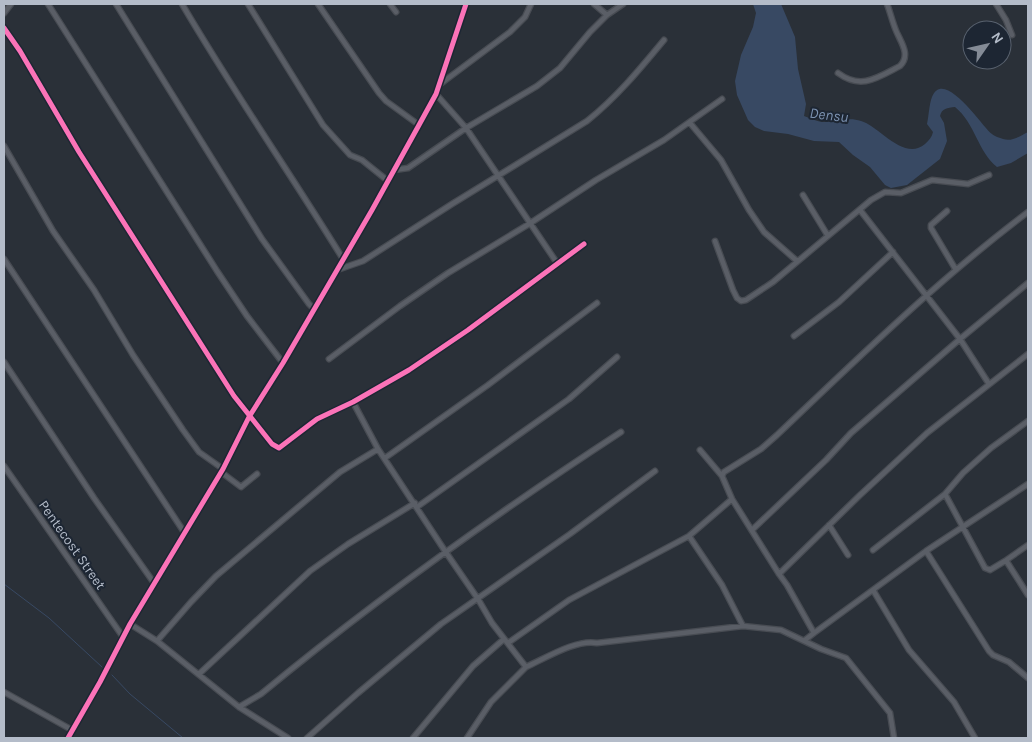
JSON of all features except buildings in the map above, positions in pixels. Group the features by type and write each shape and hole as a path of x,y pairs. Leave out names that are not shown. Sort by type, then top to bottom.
{"street":[{"path":"4,13 11,4"},
{"path":"48,4 217,272 247,316 283,363"},
{"path":"116,4 262,238 314,309"},
{"path":"182,4 209,50 343,259"},
{"path":"248,4 323,125 350,155 362,160 388,181"},
{"path":"318,4 378,94 420,125"},
{"path":"390,4 396,12"},
{"path":"68,738 130,624 222,471 249,417 283,363 420,125 436,94 466,4"},
{"path":"438,85 510,32 525,17 531,4"},
{"path":"594,4 607,15"},
{"path":"394,170 408,168 466,128 537,86 560,68 607,15 623,4"},
{"path":"838,73 846,79 855,82 865,82 900,66 904,62 905,50 887,4"},
{"path":"996,4 1006,20"},
{"path":"4,28 20,51 79,152 234,396 272,444 279,448 317,419 353,402 409,370 468,330 584,244"},
{"path":"337,270 362,261 587,121 606,106 664,40"},
{"path":"436,94 466,128 557,263"},
{"path":"328,359 440,278 690,123 722,99"},
{"path":"690,123 721,160 749,210 764,232 797,261"},
{"path":"4,146 53,231 94,290 133,355 199,452 241,487 257,474"},
{"path":"715,241 733,290 741,301 760,292 871,200 885,192 901,193 932,180 968,184 989,175"},
{"path":"804,195 828,236"},
{"path":"860,210 960,339 989,384"},
{"path":"947,212 931,225 931,228 956,270"},
{"path":"722,476 728,468 761,449 956,270 1004,229 1028,212"},
{"path":"794,336 839,302 893,252"},
{"path":"4,258 184,532"},
{"path":"752,530 826,460 851,433 1028,283"},
{"path":"385,458 488,385 597,303"},
{"path":"779,574 926,433 1028,354"},
{"path":"199,674 310,572 348,544 416,505 569,399 617,356"},
{"path":"4,362 94,498 154,583"},
{"path":"353,402 378,449 444,551 478,599 492,623 526,667"},
{"path":"873,550 945,494 963,473 991,448 1028,421"},
{"path":"239,707 261,694 444,551 516,501 622,432"},
{"path":"157,641 216,576 340,472 378,449"},
{"path":"700,450 722,476 732,499 787,585 814,633"},
{"name":"Pentecost Street","path":"4,466 123,637"},
{"path":"307,738 414,646 655,471"},
{"path":"804,640 926,551 1028,484"},
{"path":"945,494 986,568 990,570 1028,545"},
{"path":"413,738 473,666 506,641 569,600 688,536 732,499"},
{"path":"829,525 848,555"},
{"path":"688,536 722,585 743,626"},
{"path":"926,551 989,651 993,655 1009,662 1028,678"},
{"path":"1005,561 1028,595"},
{"path":"873,590 909,650 954,702 975,738"},
{"path":"130,624 157,641 239,707 288,738"},
{"path":"467,738 491,702 526,667 576,645 588,641 597,643 743,626 781,630 846,658 890,713 894,738"},
{"path":"4,692 72,730"}],"water":[{"path":"753,4 781,4 795,37 798,69 806,104 804,116 822,122 846,119 861,121 900,146 909,149 917,148 925,144 933,134 927,124 930,103 938,90 945,89 963,102 994,135 1010,140 1028,132 1028,153 1011,163 997,167 985,154 962,114 955,107 947,108 942,111 940,116 944,123 947,141 940,159 907,185 891,188 885,185 870,167 839,142 814,141 788,134 764,131 755,127 748,120 737,95 735,81 741,55 753,27 756,13"}],"waterway":[{"path":"4,584 49,618 102,667"},
{"path":"112,675 130,694 183,738"}],"cycle path":[{"path":"68,738 130,624 223,469 249,417 283,363 372,210 436,94 466,4"},
{"path":"4,28 20,51 79,152 234,396 272,444 279,448 317,419 353,402 409,370 468,330 584,244"}],"water label":[{"name":"Densu","path":"829,115"}]}
